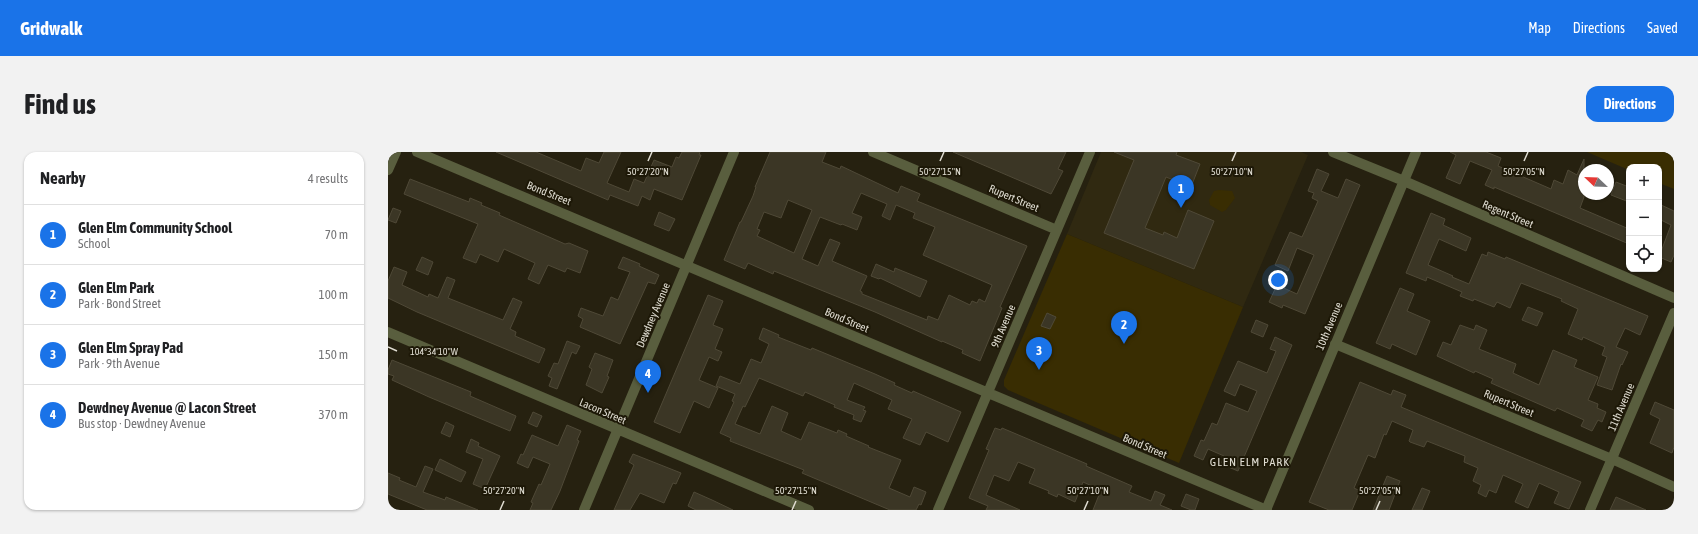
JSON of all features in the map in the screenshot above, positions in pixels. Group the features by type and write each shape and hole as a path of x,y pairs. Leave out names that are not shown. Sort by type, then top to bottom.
{"street":[{"path":"388,170 396,152"},
{"name":"Bond Street","path":"417,152 1267,510"},
{"name":"Dewdney Avenue","path":"584,510 734,152"},
{"name":"Rupert Street","path":"873,152 1057,230"},
{"name":"9th Avenue","path":"938,510 1090,152"},
{"name":"Regent Street","path":"1333,152 1404,181 1674,298"},
{"name":"10th Avenue","path":"1267,510 1416,152"},
{"name":"11th Avenue","path":"1590,510 1674,312"},
{"name":"Lacon Street","path":"388,332 809,510"},
{"name":"Rupert Street","path":"1335,344 1612,459 1674,487"}],"shaded area":[{"path":"1101,152 1301,152 1308,155 1243,307 1067,234"},
{"path":"1587,152 1674,152 1674,189 1662,184 1662,164 1626,164 1626,169"},
{"path":"1214,191 1232,191 1235,198 1226,210 1222,212 1210,205 1209,200"},
{"name":"GLEN ELM PARK","path":"1067,234 1243,307 1179,463 1008,390 1004,386 1004,380"}],"building":[{"path":"496,152 536,152 581,171 586,158 599,163 604,152 621,152 607,183 629,192 634,179 644,183 654,160 672,167 676,157 679,158 682,152 700,152 699,155 701,155 682,200 654,189 650,200 642,196 638,206 610,195 608,200"},
{"path":"770,152 826,152 822,162 840,169 841,166 898,193 901,186 920,194 917,201 1027,246 1000,307 1002,308 980,361 962,353 963,350 774,271 773,274 748,263 745,269 724,260 753,196 755,187","holes":["861,193 887,204 882,216 890,220 896,205 915,213 913,218 935,227 923,255 992,285 985,302 979,299 977,303 972,301 970,305 949,295 938,320 928,316 927,320 862,294 860,291 867,276 832,261 840,243 830,239 818,266 802,259 820,217 857,230 862,217 852,213","788,200 812,210 794,253 757,236 760,230 757,229 764,212 781,218"]},
{"path":"953,152 1066,152 1058,169 1063,171 1051,194"},
{"path":"1114,152 1177,152 1176,155 1200,164 1191,187 1166,177 1145,228 1163,235 1164,232 1177,238 1188,210 1214,221 1194,269 1104,233 1134,160"},
{"path":"1450,152 1486,152 1501,158 1498,166 1551,189 1554,180 1563,184 1568,170 1577,175 1578,173 1578,200 1583,200 1580,208 1626,228 1626,243 1494,187 1494,189 1485,185 1492,170 1470,161 1460,184 1446,178 1456,155"},
{"path":"1317,169 1329,174 1321,191 1338,198 1346,179 1360,185 1305,314 1283,305 1282,308 1269,302 1277,285 1297,294 1314,255 1297,248 1288,271 1275,265 1290,232 1302,237 1318,201 1312,198 1314,193 1308,191"},
{"path":"410,179 469,202 470,198 482,203 481,205 500,213 499,215 565,244 569,243 588,251 580,273 567,268 565,272 548,265 539,284 528,279 535,263 504,249 498,262 480,254 476,263 463,258 478,224 404,194"},
{"path":"1616,182 1626,186 1626,201 1614,196 1614,187"},
{"path":"1662,205 1674,211 1674,255 1671,262 1662,258 1662,249 1671,225 1662,220"},
{"path":"393,208 401,211 396,223 388,220"},
{"path":"659,212 675,219 669,231 654,225"},
{"path":"1431,213 1445,219 1443,225 1471,238 1466,251 1439,239 1428,265 1453,276 1452,277 1469,284 1482,254 1487,256 1488,252 1505,259 1506,257 1648,316 1640,335 1625,328 1616,347 1628,352 1622,365 1621,364 1612,390 1597,385 1607,357 1602,355 1605,347 1583,337 1582,340 1568,334 1578,309 1561,301 1562,299 1521,283 1510,308 1497,302 1494,307 1474,299 1473,301 1460,296 1462,292 1427,277 1426,281 1406,273"},
{"path":"422,257 433,262 428,275 416,270"},
{"path":"623,257 640,264 639,266 659,275 655,284 648,282 620,344 580,327 583,319 578,316 581,308 603,316 611,297 618,300 630,272 618,268"},
{"path":"876,264 894,272 895,268 927,281 920,297 880,278 871,276"},
{"path":"394,267 407,272 402,285 428,297 429,294 438,298 447,277 455,280 448,298 503,320 513,298 522,302 510,329 516,332 515,336 545,349 539,363 417,312 388,298 388,281"},
{"path":"1400,288 1414,294 1407,311 1430,321 1416,355 1392,344 1390,349 1376,343"},
{"path":"708,295 723,301 713,325 723,329 715,349 722,352 718,361 709,357 699,380 718,388 709,408 694,401 680,433 654,422"},
{"path":"1528,307 1543,313 1537,326 1522,320"},
{"path":"1047,313 1056,317 1050,329 1041,326"},
{"path":"1256,320 1268,325 1263,337 1251,332"},
{"path":"1460,325 1474,330 1476,325 1487,330 1479,349 1516,364 1513,373 1539,385 1553,350 1577,360 1574,367 1598,377 1588,400 1598,404 1597,408 1606,412 1602,422 1598,420 1592,431 1581,426 1584,420 1557,408 1555,411 1532,401 1491,383 1493,379 1475,371 1474,373 1437,356 1443,342 1451,345"},
{"path":"763,328 779,335 778,337 811,350 812,348 895,383 894,385 912,393 913,391 961,412 948,442 926,432 920,445 903,438 912,419 888,409 892,400 854,383 847,400 865,407 863,410 866,411 861,422 853,419 854,415 834,407 835,405 805,392 803,396 759,378 745,407 743,406 735,424 760,434 772,406 788,413 781,431 801,440 809,422 837,433 838,430 847,434 846,436 869,446 868,447 901,460 889,488 910,497 914,487 926,492 921,505 919,504 916,510 890,510 802,473 804,470 730,441 731,438 720,433 734,402 732,401 735,394 716,386 720,376 740,384 751,359 761,363 769,344 759,339"},
{"path":"1275,337 1292,345 1238,471 1221,464 1224,456 1208,449 1203,460 1194,456 1201,440 1204,441 1212,423 1217,425 1226,403 1248,412 1257,391 1240,384 1235,396 1224,391 1238,361 1267,373 1276,351 1270,349"},
{"path":"567,341 580,346 576,354 572,352 557,389 549,386 552,378 548,376 554,363 558,364"},
{"path":"595,353 613,360 607,376 609,377 602,393 586,385 592,369 589,367"},
{"path":"392,360 471,392 470,396 516,416 510,431 392,380 394,376 388,374 388,370"},
{"path":"1360,382 1391,395 1393,390 1406,395 1401,407 1581,482 1569,509 1554,503 1559,492 1539,483 1528,508 1515,502 1523,484 1503,475 1496,493 1489,490 1486,497 1478,493 1481,485 1473,481 1478,468 1464,462 1465,456 1427,441 1424,447 1410,442 1409,441 1413,430 1392,421 1386,435 1384,434 1375,458 1368,455 1354,488 1360,491 1352,510 1329,510 1309,502"},
{"path":"1655,402 1674,410 1674,447 1672,453 1650,443 1660,419 1650,414"},
{"path":"533,412 542,416 537,427 528,423"},
{"path":"446,422 454,426 450,437 441,433"},
{"path":"567,425 581,431 577,440 579,441 560,491 551,510 530,510 533,503 531,502 539,484 541,485 550,464 533,457 528,468 517,463 521,454 523,455 532,435 558,446"},
{"path":"995,428 1001,430 1002,428 1087,464 1086,466 1132,486 1129,492 1151,501 1155,491 1165,495 1160,505 1172,510 1093,510 1101,490 1083,482 1075,502 1058,494 1057,497 1048,493 1049,491 1029,483 1035,469 1018,462 1009,481 994,475 986,495 1020,510 986,510 988,506 969,498 989,450 986,449"},
{"path":"471,439 479,443 478,446 500,456 485,489 473,484 483,459 466,452"},
{"path":"633,454 681,473 676,484 673,483 664,503 640,493 630,510 614,510 634,465 629,462"},
{"path":"440,459 466,472 461,482 435,470"},
{"path":"425,466 433,469 423,492 445,500 446,497 478,510 427,510 388,494 388,473 400,478 399,480 416,487"},
{"path":"1387,476 1400,481 1389,510 1373,510"},
{"path":"1422,488 1430,491 1422,510 1412,510"},
{"path":"694,492 733,510 696,510 688,506"},
{"path":"1186,494 1199,499 1195,510 1181,506"},
{"path":"1616,497 1646,510 1610,510"}],"place":[{"name":"Glen Elm Community School","path":"1181,208"},
{"name":"Glen Elm Park","path":"1124,344"},
{"name":"Glen Elm Spray Pad","path":"1039,370"},
{"name":"Dewdney Avenue @ Lacon Street","path":"648,393"}],"district":[{"name":"GLEN ELM PARK","path":"1250,462"}]}
